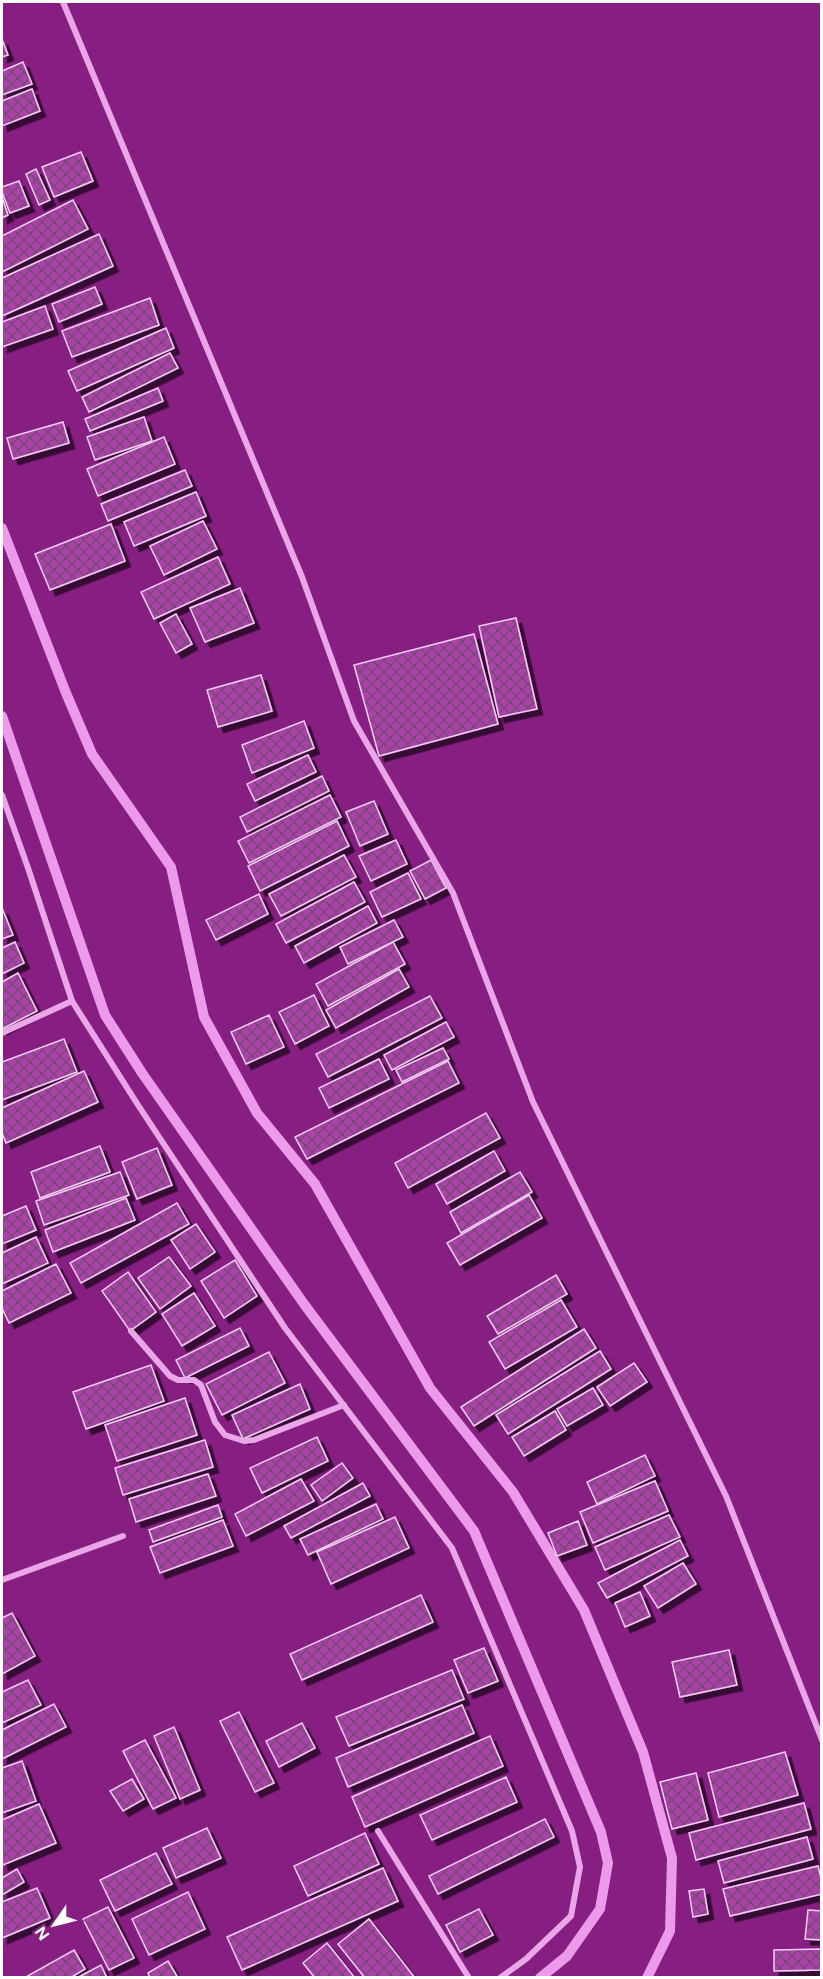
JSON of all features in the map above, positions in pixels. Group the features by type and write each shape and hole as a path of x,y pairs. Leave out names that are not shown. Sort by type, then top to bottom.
{"street":[{"path":"63,2 302,577 354,721 453,893 532,1102 726,1496 822,1740"},
{"path":"2,795 72,1001 285,1328 452,1548 572,1831 580,1867 571,1916 526,1959 500,1977"},
{"path":"2,1033 72,1001"},
{"path":"130,1331 170,1376 178,1380 195,1380 201,1385 215,1422 225,1435 238,1440 254,1440 344,1405"},
{"path":"2,1580 123,1536"},
{"path":"378,1831 469,1977"}],"building":[{"path":"2,39 8,55 2,57"},
{"path":"23,62 32,84 2,95 2,71"},
{"path":"32,89 40,111 2,126 2,101"},
{"path":"81,152 93,181 54,197 42,167"},
{"path":"36,169 50,200 39,205 26,174"},
{"path":"19,181 29,206 10,213 2,187"},
{"path":"2,197 8,215 2,218"},
{"path":"73,200 88,229 2,272 2,236"},
{"path":"99,234 113,266 2,316 2,278"},
{"path":"95,287 102,304 59,322 52,304"},
{"path":"150,298 159,325 72,357 62,331"},
{"path":"45,306 53,329 2,347 2,322"},
{"path":"166,328 174,348 77,391 68,371"},
{"path":"170,353 178,368 89,412 82,397"},
{"path":"158,388 163,401 90,431 85,419"},
{"path":"144,417 152,441 95,460 87,437"},
{"path":"63,422 69,443 13,459 7,438"},
{"path":"164,437 175,464 98,496 87,469"},
{"path":"185,470 192,486 108,521 101,504"},
{"path":"196,492 206,516 134,546 124,522"},
{"path":"203,521 217,549 164,575 150,546"},
{"path":"111,524 125,561 50,590 35,554"},
{"path":"218,557 230,584 154,619 141,592"},
{"path":"240,588 254,623 205,642 190,608"},
{"path":"176,614 192,644 176,653 160,623"},
{"path":"516,618 537,709 499,717 479,626"},
{"path":"474,634 498,724 379,756 354,665"},
{"path":"261,675 272,711 218,727 207,690"},
{"path":"304,721 314,748 252,773 242,745"},
{"path":"308,755 316,772 255,801 247,784"},
{"path":"322,776 329,791 247,832 240,817"},
{"path":"330,795 341,817 249,863 238,841"},
{"path":"374,801 388,834 360,846 346,812"},
{"path":"337,821 349,846 260,891 248,866"},
{"path":"396,840 407,864 371,881 359,856"},
{"path":"344,855 356,877 281,916 269,894"},
{"path":"431,860 446,888 425,899 410,871"},
{"path":"408,873 421,899 382,917 370,892"},
{"path":"354,882 365,902 286,943 276,924"},
{"path":"259,894 268,914 216,940 206,920"},
{"path":"368,906 377,923 304,963 295,946"},
{"path":"2,908 13,935 2,939"},
{"path":"394,920 403,937 348,964 340,947"},
{"path":"15,942 24,963 2,974 2,948"},
{"path":"393,942 405,964 328,1006 316,984"},
{"path":"399,969 409,987 336,1028 326,1010"},
{"path":"18,973 37,1011 2,1029 2,982"},
{"path":"314,995 329,1026 295,1044 279,1012"},
{"path":"430,996 442,1018 328,1077 316,1054"},
{"path":"269,1015 284,1047 246,1064 231,1032"},
{"path":"446,1022 454,1037 392,1070 384,1055"},
{"path":"64,1039 77,1072 2,1100 2,1062"},
{"path":"443,1048 449,1059 402,1082 396,1070"},
{"path":"379,1059 389,1079 329,1108 319,1088"},
{"path":"448,1061 459,1083 307,1159 295,1137"},
{"path":"84,1071 98,1102 6,1143 2,1133 2,1108"},
{"path":"486,1113 500,1138 408,1188 395,1163"},
{"path":"100,1146 110,1172 40,1198 31,1172"},
{"path":"157,1148 172,1185 137,1199 122,1162"},
{"path":"494,1151 505,1171 447,1204 436,1184"},
{"path":"120,1172 129,1195 44,1225 36,1201"},
{"path":"520,1172 532,1192 461,1233 450,1212"},
{"path":"529,1195 542,1218 460,1265 447,1243"},
{"path":"126,1198 135,1220 53,1252 45,1230"},
{"path":"177,1203 189,1224 81,1283 70,1263"},
{"path":"26,1206 36,1230 2,1244 2,1216"},
{"path":"196,1224 215,1252 190,1269 171,1240"},
{"path":"36,1237 48,1263 2,1284 2,1253"},
{"path":"169,1257 191,1286 160,1309 138,1278"},
{"path":"235,1260 257,1296 224,1318 201,1281"},
{"path":"56,1264 71,1293 9,1323 2,1308 2,1291"},
{"path":"128,1272 156,1312 130,1331 102,1291"},
{"path":"556,1275 567,1294 498,1334 487,1316"},
{"path":"194,1293 215,1326 182,1346 162,1314"},
{"path":"561,1300 577,1327 505,1369 489,1342"},
{"path":"240,1328 249,1346 185,1378 176,1360"},
{"path":"584,1329 596,1348 474,1426 461,1407"},
{"path":"600,1351 611,1369 508,1434 496,1415"},
{"path":"269,1352 285,1383 222,1415 206,1384"},
{"path":"634,1363 647,1382 610,1406 597,1387"},
{"path":"151,1365 164,1401 86,1429 73,1392"},
{"path":"300,1384 310,1409 243,1439 232,1415"},
{"path":"593,1388 603,1405 567,1426 557,1409"},
{"path":"185,1398 197,1435 117,1461 105,1425"},
{"path":"555,1411 566,1430 524,1456 512,1437"},
{"path":"317,1437 328,1461 262,1493 250,1468"},
{"path":"205,1440 213,1467 123,1495 115,1468"},
{"path":"645,1455 655,1476 597,1504 587,1482"},
{"path":"342,1463 353,1478 322,1501 311,1485"},
{"path":"208,1474 216,1496 136,1522 129,1499"},
{"path":"301,1479 314,1501 246,1536 235,1514"},
{"path":"655,1481 668,1511 593,1543 580,1512"},
{"path":"363,1483 370,1496 291,1538 284,1526"},
{"path":"376,1504 383,1519 308,1555 300,1539"},
{"path":"218,1505 222,1517 153,1542 149,1530"},
{"path":"669,1515 680,1537 605,1570 595,1547"},
{"path":"395,1517 409,1548 331,1584 317,1552"},
{"path":"223,1520 233,1546 160,1573 150,1547"},
{"path":"578,1521 587,1545 557,1556 548,1533"},
{"path":"680,1540 688,1556 607,1598 598,1583"},
{"path":"683,1563 696,1584 658,1608 644,1586"},
{"path":"640,1592 650,1616 625,1627 615,1603"},
{"path":"421,1595 433,1622 302,1680 290,1654"},
{"path":"12,1613 35,1656 2,1674 2,1618"},
{"path":"484,1648 498,1681 468,1693 454,1660"},
{"path":"729,1650 737,1685 680,1697 672,1662"},
{"path":"452,1670 464,1699 349,1746 336,1717"},
{"path":"28,1680 41,1705 2,1723 2,1692"},
{"path":"54,1704 66,1727 2,1759 2,1730"},
{"path":"462,1705 474,1733 348,1787 336,1758"},
{"path":"239,1712 274,1783 255,1792 220,1721"},
{"path":"302,1723 315,1748 279,1767 266,1741"},
{"path":"174,1727 200,1790 180,1799 154,1736"},
{"path":"490,1736 503,1766 365,1827 352,1797"},
{"path":"145,1740 176,1798 153,1809 123,1751"},
{"path":"785,1752 798,1795 719,1817 708,1773"},
{"path":"22,1761 36,1801 2,1813 2,1768"},
{"path":"696,1773 708,1820 672,1829 660,1782"},
{"path":"506,1777 517,1802 432,1840 420,1815"},
{"path":"132,1779 144,1799 123,1811 110,1791"},
{"path":"804,1803 811,1829 696,1860 689,1833"},
{"path":"39,1804 56,1843 3,1865 2,1820"},
{"path":"545,1819 554,1837 438,1894 429,1876"},
{"path":"207,1828 221,1858 176,1878 163,1848"},
{"path":"365,1833 379,1864 308,1896 294,1866"},
{"path":"807,1837 813,1859 724,1883 718,1861"},
{"path":"156,1853 172,1884 115,1911 100,1880"},
{"path":"818,1866 822,1894 730,1916 723,1889"},
{"path":"383,1868 398,1901 242,1970 227,1937"},
{"path":"17,1869 24,1882 2,1895 2,1878"},
{"path":"37,1888 50,1918 2,1938 2,1902"},
{"path":"704,1889 708,1914 693,1917 689,1891"},
{"path":"188,1892 205,1929 149,1955 132,1919"},
{"path":"108,1907 134,1958 109,1970 83,1919"},
{"path":"479,1909 493,1935 460,1952 446,1925"},
{"path":"808,1910 822,1911 822,1940 805,1939"},
{"path":"369,1919 415,1978 365,1978 338,1944"},
{"path":"327,1943 355,1978 315,1978 303,1963"},
{"path":"822,1949 822,1970 774,1971 774,1950"},
{"path":"74,1950 85,1969 70,1978 24,1978"},
{"path":"168,1961 178,1978 150,1978 148,1973"},
{"path":"101,1965 107,1978 77,1978"}],"waterway":[{"path":"2,528 92,754 171,867 204,1017 257,1113 315,1184 430,1388 513,1492 584,1610 643,1752 672,1858 670,1931 647,1978"},
{"path":"2,716 105,1015 142,1073 304,1304 474,1531 601,1832 608,1863 600,1909 567,1956 540,1978"}]}
